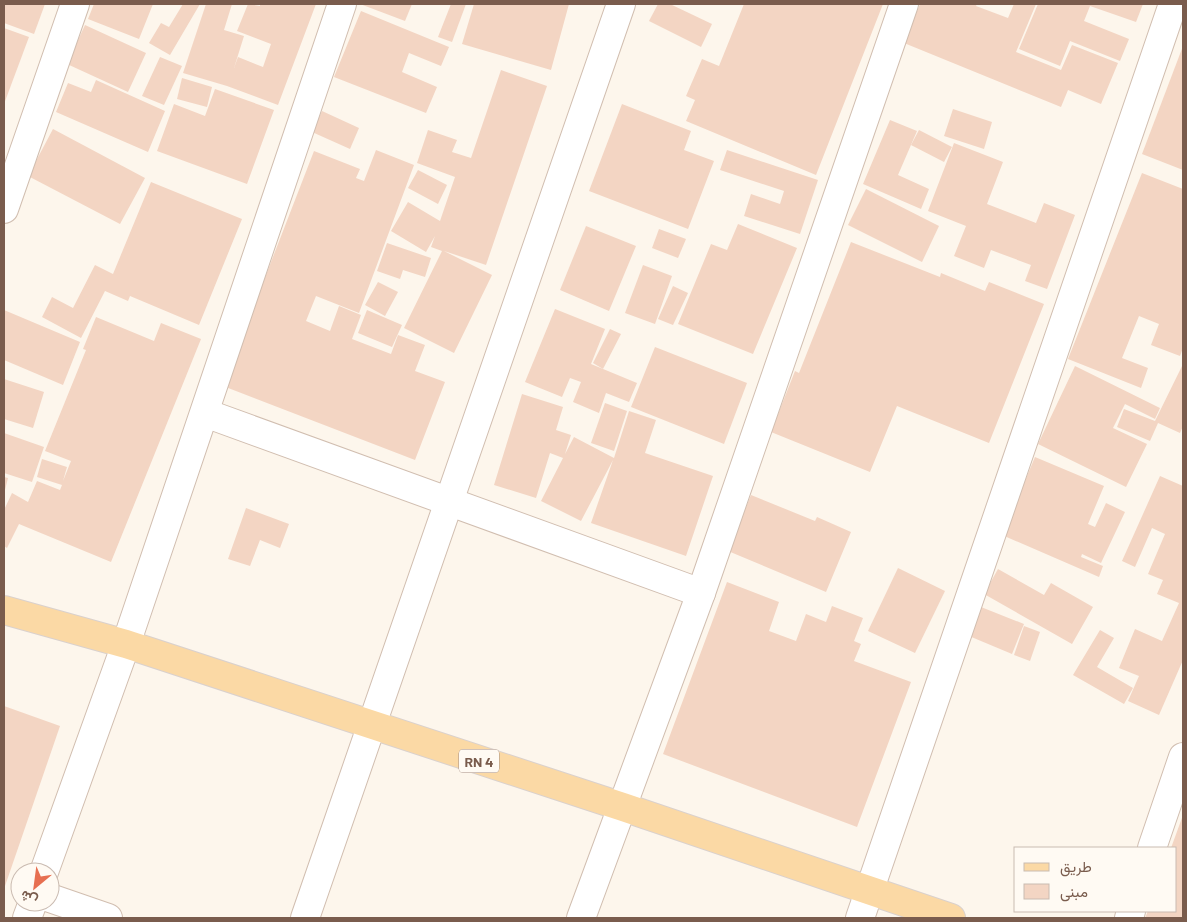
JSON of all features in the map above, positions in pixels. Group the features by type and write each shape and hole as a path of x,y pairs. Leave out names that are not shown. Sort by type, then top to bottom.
{"main road":[{"name":"RN 4","path":"4,610 126,644 371,726 623,807 951,918"}],"street":[{"path":"4,209 75,4"},
{"path":"48,862 126,644 342,4"},
{"path":"305,918 621,4"},
{"path":"582,918 701,593 904,4"},
{"path":"860,918 1173,4"},
{"path":"204,413 701,593"},
{"path":"1152,847 1183,757"},
{"path":"60,901 108,918"}],"building":[{"path":"4,4 45,4 34,34 4,23"},
{"path":"94,4 153,4 139,39 88,19"},
{"path":"183,4 200,4 170,55 149,43 161,23 169,27"},
{"path":"206,4 232,4 224,30 244,36 234,68 238,57 263,67 271,44 237,31 248,4 260,6 260,4 316,4 278,105 227,86 183,73"},
{"path":"360,4 412,4 405,21"},
{"path":"451,4 466,4 452,42 438,37"},
{"path":"474,4 569,4 551,70 462,44"},
{"path":"658,4 670,4 712,24 701,47 649,21"},
{"path":"744,4 883,4 816,175 686,121 695,100 686,96 702,59 719,66"},
{"path":"920,4 977,4 976,6 1008,18 1014,4 1036,4 1016,52 1061,70 1072,45 1118,63 1101,104 1068,90 1061,107 904,43"},
{"path":"1038,4 1143,4 1136,22 1090,6 1084,21 1129,39 1120,61 1070,41 1060,66 1019,49"},
{"path":"361,11 449,47 441,66 409,53 402,72 437,87 426,113 334,77"},
{"path":"85,25 146,53 128,92 67,64"},
{"path":"4,28 29,37 4,104"},
{"path":"1183,46 1183,170 1142,154"},
{"path":"160,57 182,66 164,105 142,96"},
{"path":"501,70 547,86 486,265 444,251 492,275 454,353 404,328 442,251 431,247 435,236 426,252 391,231 408,202 440,221 455,177 417,163 428,130 457,140 452,152 471,158"},
{"path":"182,78 212,87 207,107 177,99"},
{"path":"96,80 165,111 148,152 56,112 68,83 91,92"},
{"path":"215,89 274,110 247,184 157,151 174,104 205,116"},
{"path":"622,104 691,131 684,150 714,161 688,229 589,191"},
{"path":"953,109 992,122 984,149 944,136"},
{"path":"322,111 359,128 350,149 312,132"},
{"path":"890,120 917,131 898,175 929,189 921,209 863,184"},
{"path":"53,129 145,178 120,224 28,176"},
{"path":"919,130 952,147 944,162 911,145"},
{"path":"954,143 1003,162 987,204 1036,223 1044,203 1075,215 1047,289 1025,281 1031,265 991,250 984,268 954,256 966,226 928,211"},
{"path":"376,150 414,165 359,313 316,296 306,321 330,331 339,306 361,315 352,339 391,354 398,335 425,345 415,371 445,382 415,460 223,386 314,151 360,169 356,178 364,181"},
{"path":"727,150 818,180 800,234 744,216 751,194 780,204 784,191 720,170"},
{"path":"418,170 447,185 438,204 408,188"},
{"path":"1142,173 1183,189 1183,348 1180,356 1151,345 1159,324 1139,316 1122,358 1148,368 1141,388 1068,359"},
{"path":"151,182 242,219 199,325 130,296 128,301 105,291 81,338 42,317 52,297 73,308 95,265 113,274"},
{"path":"866,189 939,226 922,262 848,225"},
{"path":"738,224 797,248 753,354 678,324 711,244 727,250"},
{"path":"586,226 636,246 609,311 560,290"},
{"path":"659,229 686,239 678,258 652,248"},
{"path":"851,242 940,277 941,273 985,291 989,282 1044,304 989,443 897,406 870,472 771,432 795,371 799,373"},
{"path":"387,243 431,258 425,277 403,270 400,279 377,271"},
{"path":"643,265 672,276 655,324 625,313"},
{"path":"378,282 398,292 385,316 365,305"},
{"path":"673,286 688,293 673,325 658,319"},
{"path":"555,309 605,329 591,364 637,383 629,402 606,393 599,413 573,402 581,382 570,378 562,397 525,382"},
{"path":"4,310 80,342 63,385 4,360"},
{"path":"367,310 402,325 392,347 358,333"},
{"path":"96,317 154,341 161,323 201,339 111,562 19,524 7,548 4,546 4,510 12,493 28,502 37,481 60,490 62,485 37,477 42,459 67,467 63,481 71,461 45,451 86,350 83,349"},
{"path":"610,329 621,334 603,369 593,363"},
{"path":"655,347 747,383 724,444 631,407"},
{"path":"1183,364 1183,426 1180,433 1158,423 1150,441 1117,427 1124,409 1155,421"},
{"path":"1075,366 1160,408 1155,419 1125,404 1113,428 1147,444 1126,487 1038,444"},
{"path":"4,379 44,392 33,428 4,419"},
{"path":"522,394 563,407 556,430 571,435 565,454 574,437 614,458 629,411 656,420 645,453 713,476 686,556 591,523 613,460 581,521 541,501 563,458 550,453 536,498 494,485"},
{"path":"605,403 627,411 614,451 591,443"},
{"path":"4,433 44,447 32,482 4,473"},
{"path":"1035,457 1104,486 1088,524 1095,527 1106,503 1125,512 1101,563 1082,554 1081,557 1103,566 1099,577 1002,535"},
{"path":"1160,476 1183,486 1183,660 1159,715 1128,701 1139,676 1119,668 1135,629 1162,641 1179,603 1157,594 1163,580 1148,574 1165,534 1152,528 1135,567 1122,561"},
{"path":"4,477 8,478 4,494"},
{"path":"751,495 815,521 817,517 851,532 826,592 728,551"},
{"path":"246,508 289,524 280,548 260,540 250,566 228,559"},
{"path":"898,568 945,591 915,653 868,631"},
{"path":"998,569 1044,595 1051,583 1093,607 1072,644 984,594"},
{"path":"727,582 779,602 769,631 796,641 806,614 826,622 832,606 863,618 854,641 861,644 854,661 911,682 857,827 663,754"},
{"path":"981,607 1024,624 1012,654 969,636"},
{"path":"1024,626 1040,632 1030,661 1014,655"},
{"path":"1100,630 1114,638 1097,667 1133,688 1124,704 1073,675"},
{"path":"4,706 60,726 13,862 10,862 10,872 4,889"},
{"path":"1183,815 1183,918 1145,918 1148,912 1177,912 1177,847 1171,847"}]}
